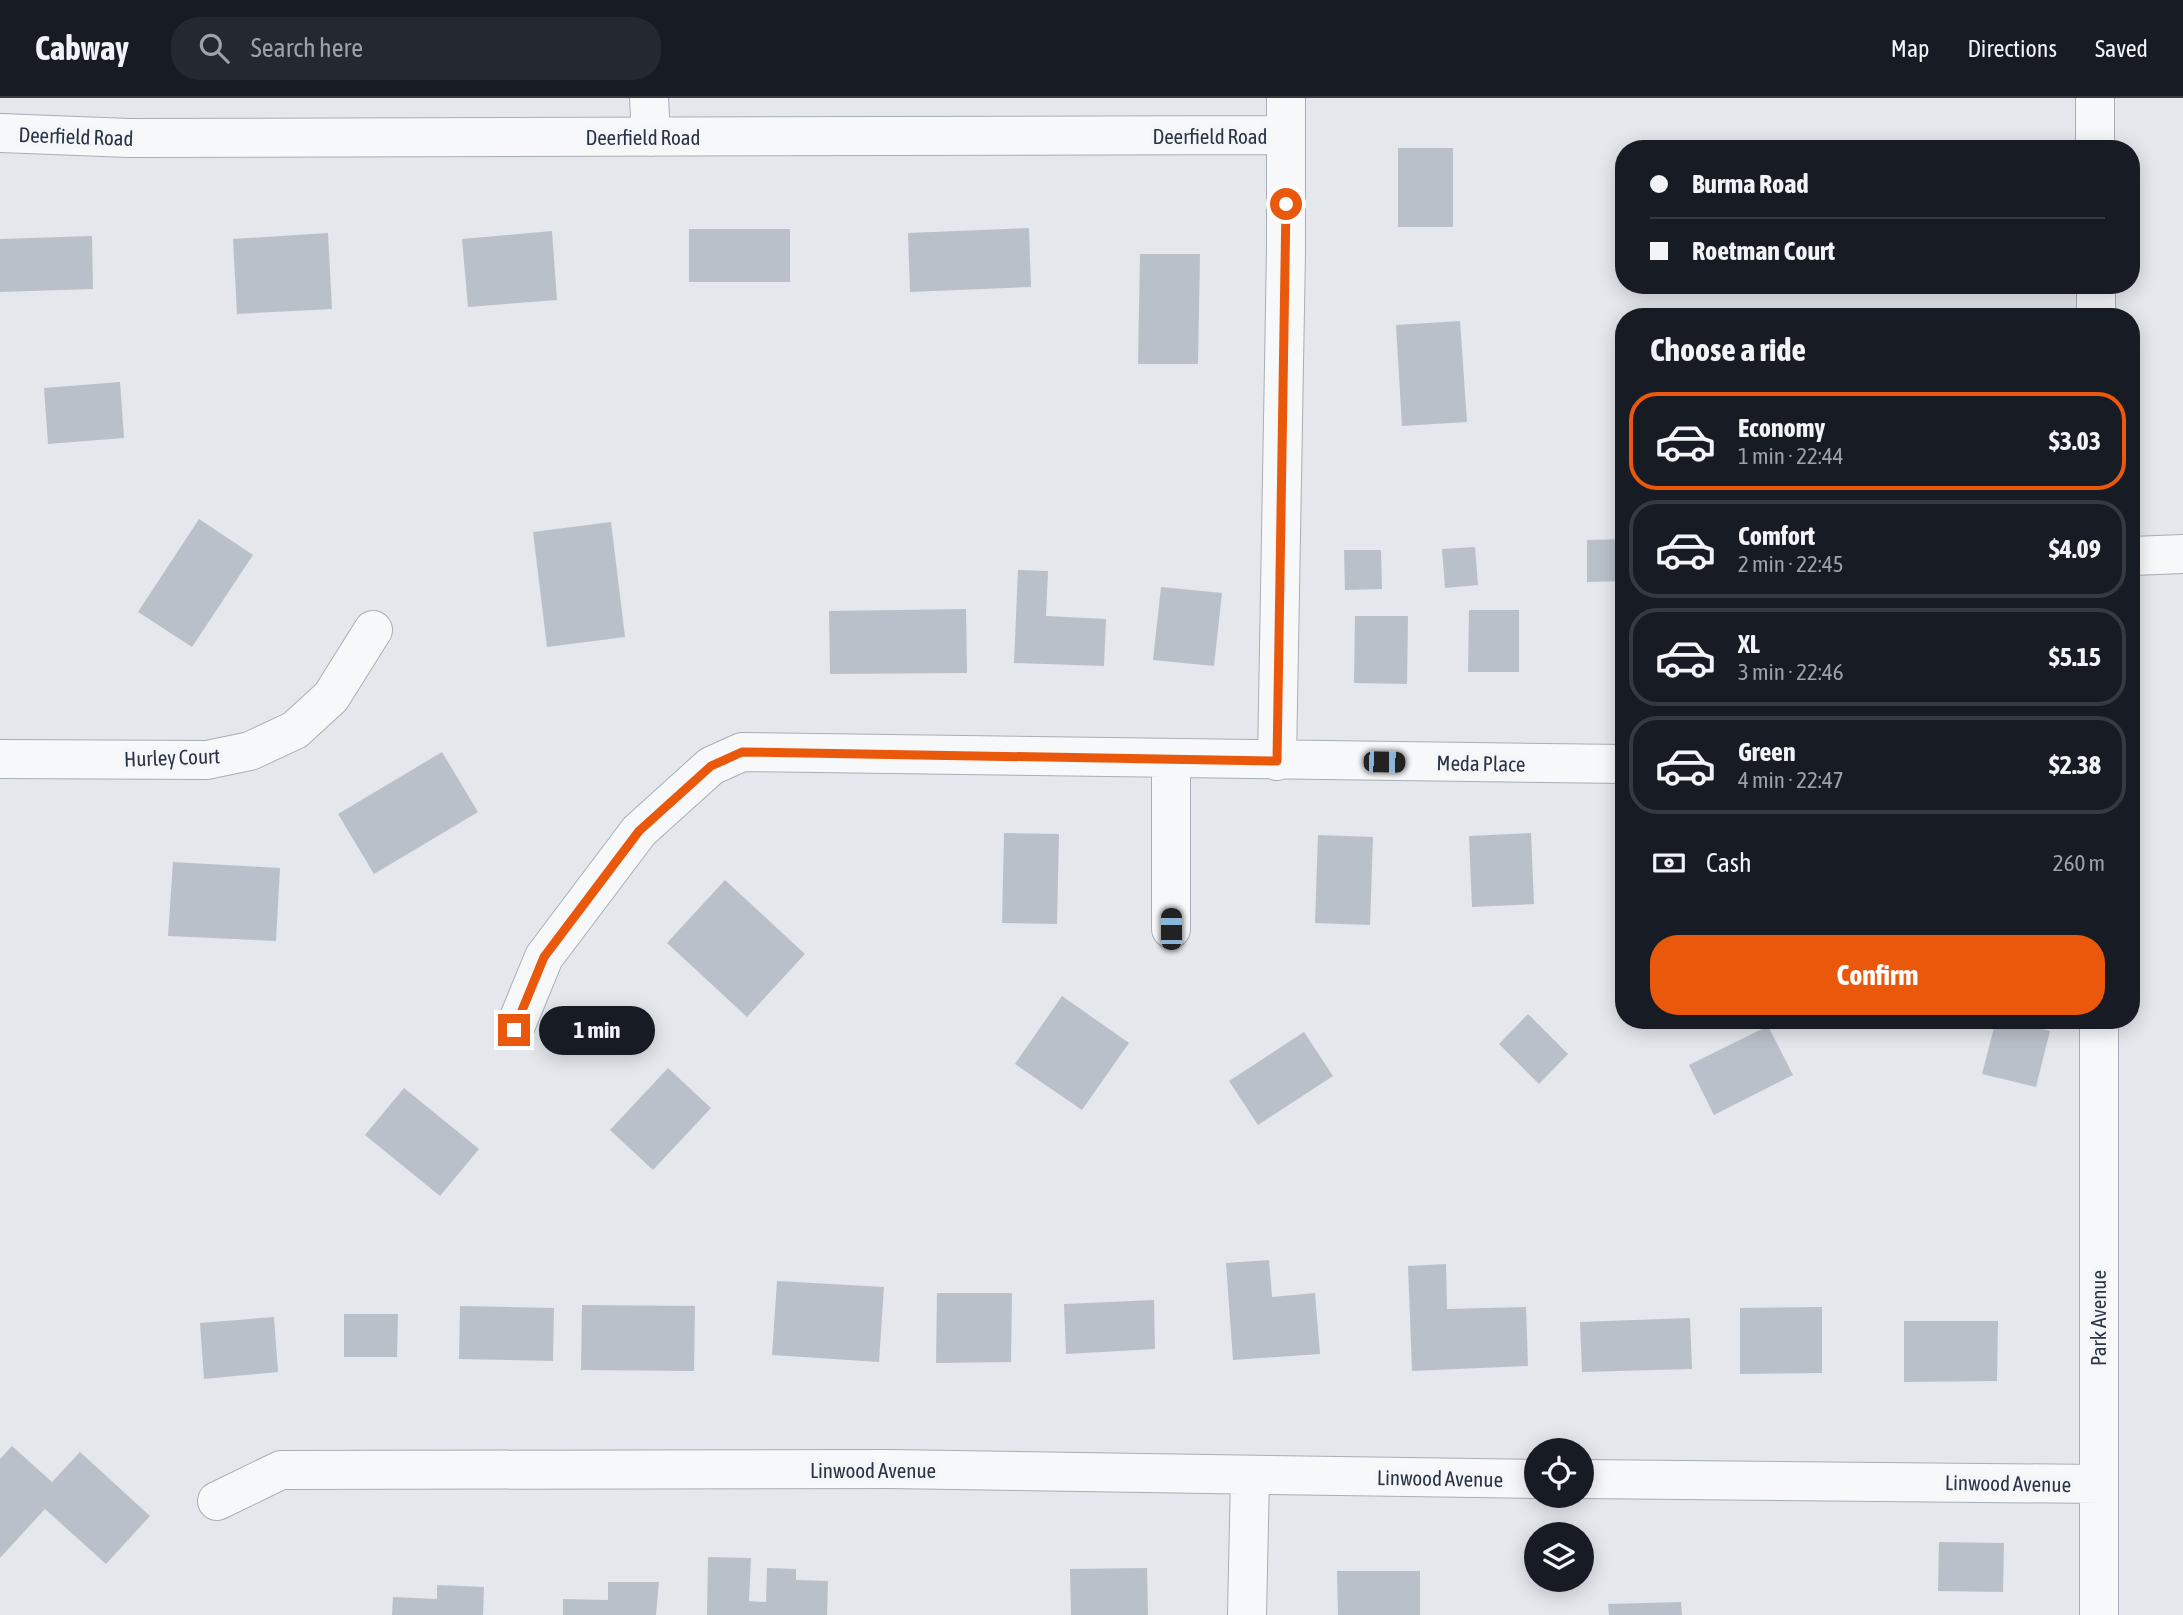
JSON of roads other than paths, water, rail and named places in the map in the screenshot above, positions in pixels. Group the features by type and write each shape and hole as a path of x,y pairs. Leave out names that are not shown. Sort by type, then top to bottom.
{"street":[{"path":"649,98 651,137"},
{"path":"2095,98 2095,140"},
{"path":"1277,761 1286,117"},
{"name":"Deerfield Road","path":"0,134 128,138 651,137 1286,117"},
{"path":"2140,556 2183,554"},
{"name":"Hurley Court","path":"0,759 207,760 250,751 295,730 331,697 373,630"},
{"name":"Meda Place","path":"514,1030 544,957 639,831 711,766 742,752 1615,764"},
{"path":"1171,759 1171,929"},
{"name":"Park Avenue","path":"2099,1029 2099,1615"},
{"name":"Linwood Avenue","path":"217,1501 281,1470 890,1469 1524,1479"},
{"path":"1247,1615 1250,1476"},
{"name":"Linwood Avenue","path":"1594,1479 2098,1484"}]}
